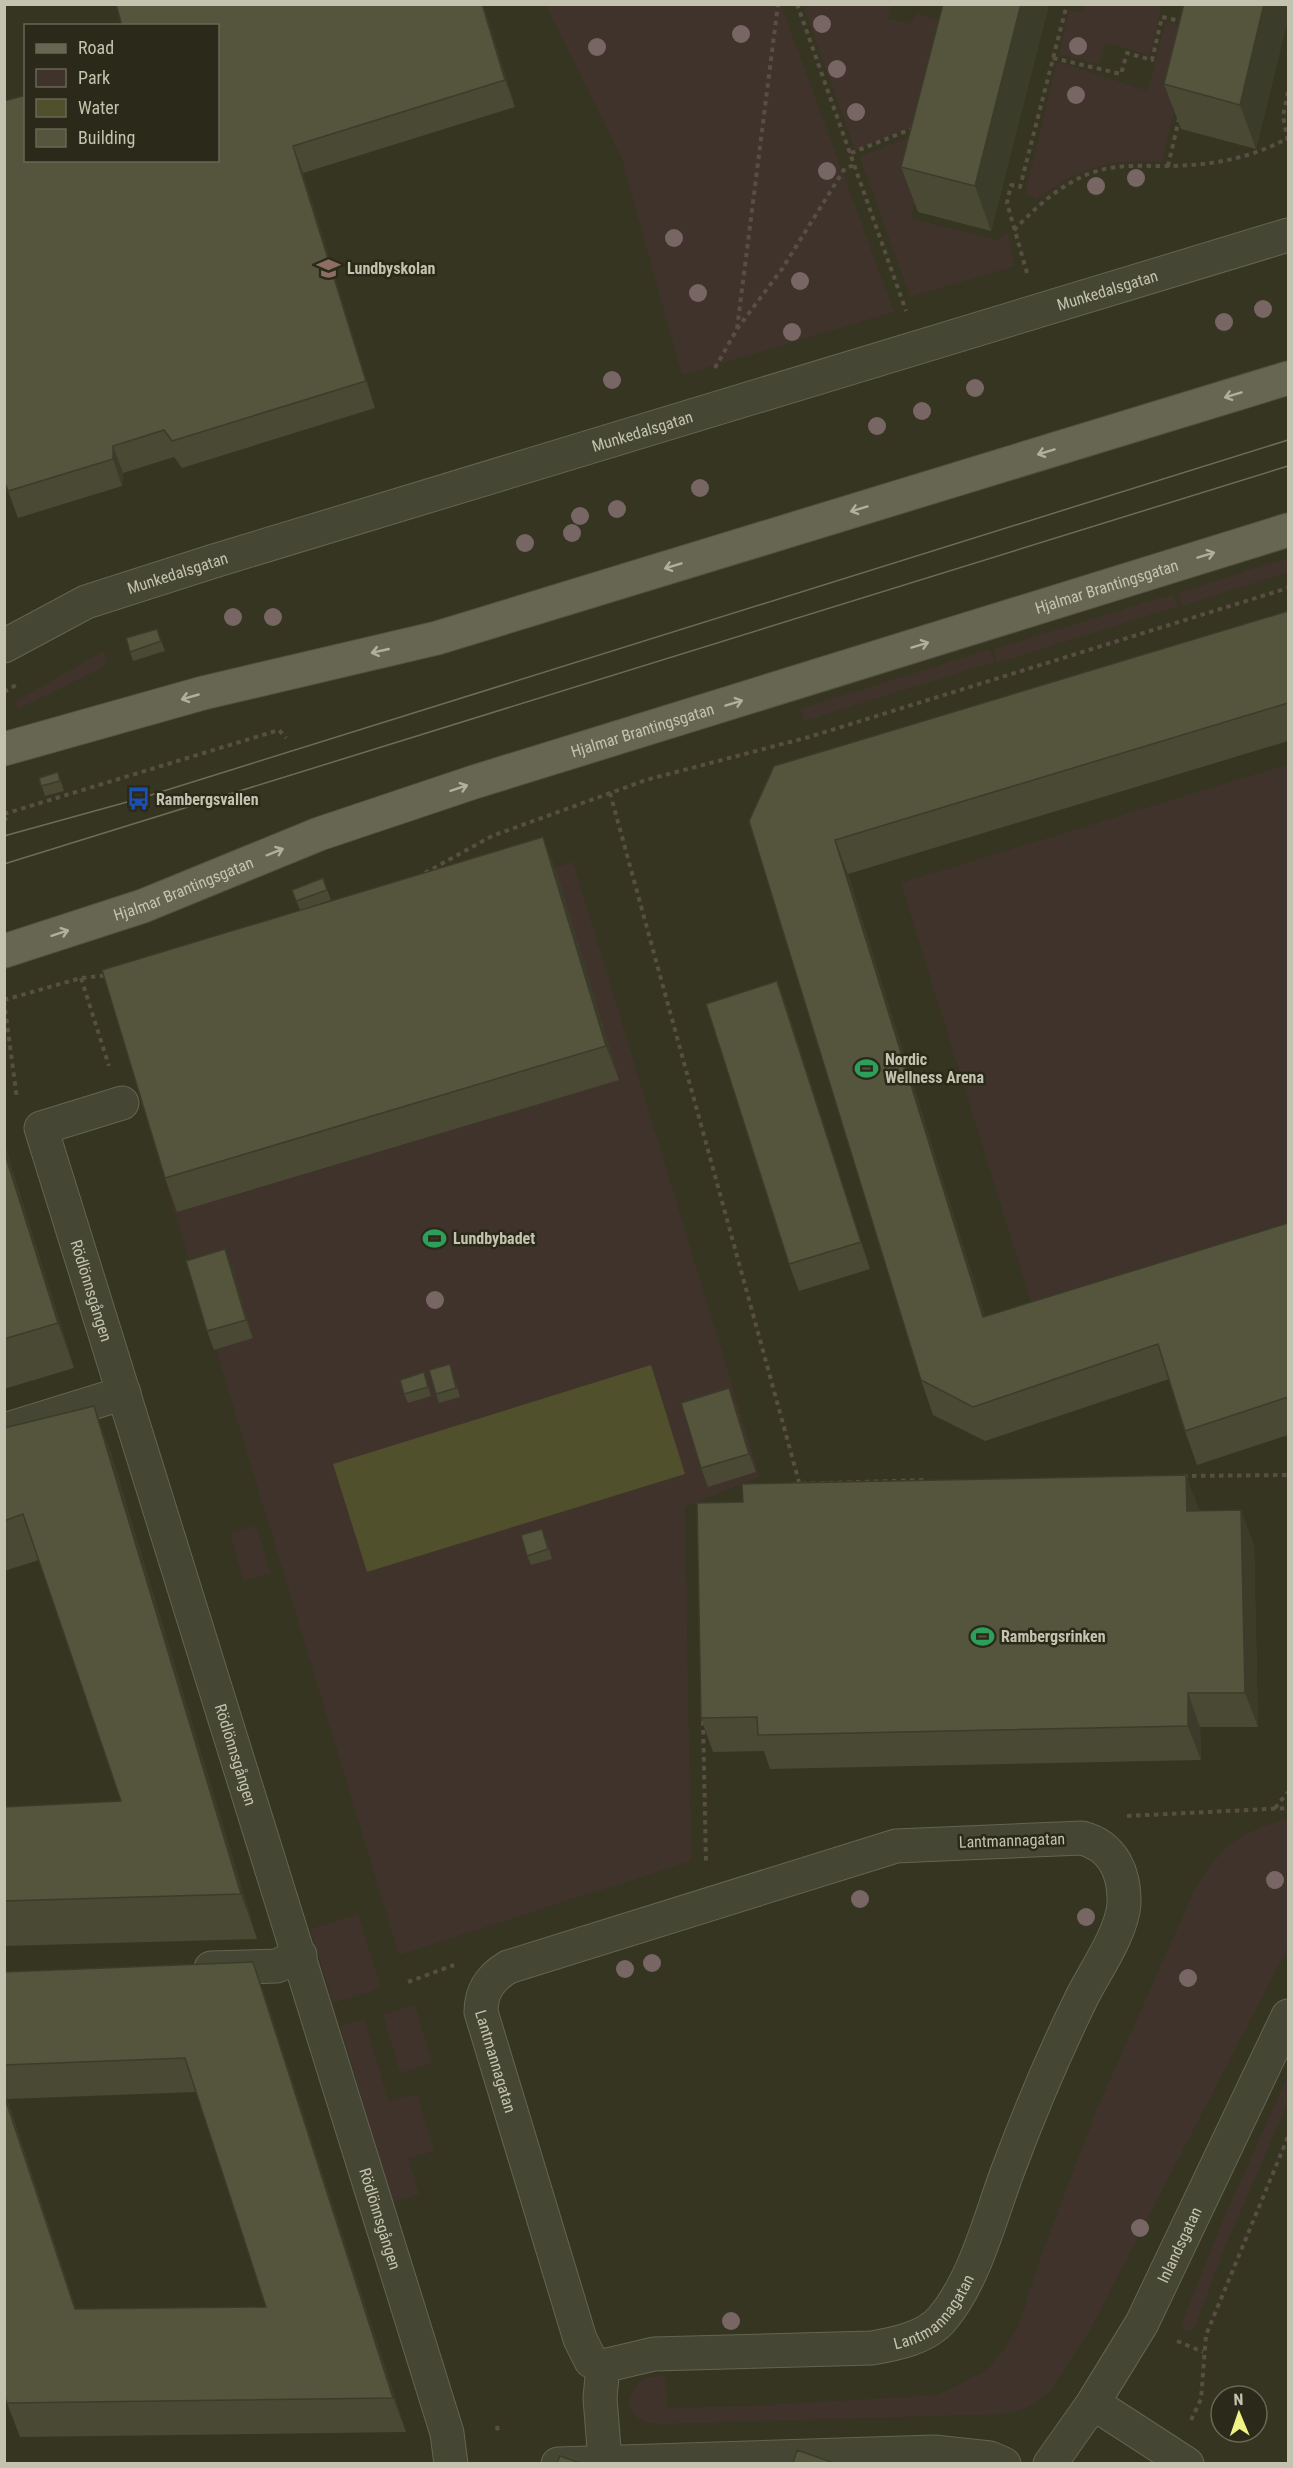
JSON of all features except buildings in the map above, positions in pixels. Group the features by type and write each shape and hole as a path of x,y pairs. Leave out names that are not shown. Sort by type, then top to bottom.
{"main road":[{"path":"4,748 204,693 436,638 1288,378"},
{"name":"Hjalmar Brantingsgatan","path":"4,951 143,906 319,834 474,782 1288,530"}],"street":[{"name":"Munkedalsgatan","path":"6,639 86,602 214,561 1288,235"},
{"name":"Rödlönnsgången","path":"122,1103 41,1128 447,2433 451,2463"},
{"path":"4,1430 124,1393"},
{"name":"Lantmannagatan","path":"1083,1838 1097,1842 1108,1850 1118,1865 1122,1885 1124,1905 1119,1925 1069,2024 1027,2118 968,2276 956,2302 940,2322 898,2343 872,2348 654,2354 603,2366 591,2361 580,2339 481,2012 481,2000 494,1976 508,1967 896,1846 1083,1838"},
{"path":"182,1970 277,1966 300,1956"},
{"name":"Inlandsgatan","path":"1050,2463 1093,2403 1143,2323 1288,2016"},
{"path":"603,2366 600,2398 605,2462"},
{"path":"1093,2403 1180,2458"},
{"path":"558,2463 934,2452 990,2458 1004,2463"}],"path":[{"path":"737,329 778,4"},
{"path":"797,4 908,318"},
{"path":"1028,278 1006,203 1011,184 1020,187 1067,4"},
{"path":"1053,58 1121,74 1127,53 1152,60 1162,17 1189,23"},
{"path":"1014,230 1036,207 1066,186 1091,173 1121,166 1208,165 1266,149 1288,139 1283,116 1288,92"},
{"path":"1168,166 1181,112"},
{"path":"851,153 925,124"},
{"path":"715,375 714,369 737,329 782,269 845,168 855,165"},
{"path":"422,875 492,836 646,780 809,737 1288,588"},
{"path":"5,818 279,730 286,738"},
{"path":"610,793 799,1482"},
{"path":"18,1104 4,1001 81,978 115,975"},
{"path":"81,978 122,1103"},
{"path":"1181,1476 1288,1475"},
{"path":"788,1486 799,1482 930,1480"},
{"path":"703,1717 706,1870"},
{"path":"1275,1809 1288,1792"},
{"path":"1180,2458 1201,2399 1206,2335 1288,2137"},
{"path":"497,2426 498,2432"}],"green space":[{"path":"546,5 781,5 894,312 682,375 622,159"},
{"path":"803,5 891,5 888,19 912,24 916,13 944,22 918,125 855,150"},
{"path":"1085,5 1162,5 1150,55 1105,43 1099,64 1059,54 1069,10 1082,13"},
{"path":"1165,22 1195,29 1162,161 1126,162 1096,167 1067,179 1037,199 1025,194 1057,62 1148,91"},
{"path":"926,130 930,132 911,219 999,240 1007,232 1015,266 910,297 860,157"},
{"path":"1288,558 1288,572 1182,606 1178,593"},
{"path":"1172,594 1179,606 997,663 994,649"},
{"path":"990,649 994,662 804,721 800,709"},
{"path":"104,651 107,663 104,667 18,709 14,702"},
{"path":"1288,764 1288,1222 1031,1302 901,883"},
{"name":"Lundbybadet","path":"573,862 760,1477 685,1507 691,1861 399,1955 110,998"},
{"path":"256,1526 270,1573 244,1581 230,1533"},
{"path":"1288,1819 1288,1947 1090,2330 1050,2391 1029,2407 1005,2414 660,2424 649,2423 634,2414 630,2408 632,2393 646,2377 665,2376 667,2408 750,2406 938,2395 987,2370 1003,2351 1018,2327 1043,2251 1097,2109 1196,1887 1215,1860 1234,1842 1257,1829"},
{"path":"358,1914 381,1988 333,2003 310,1929"},
{"path":"415,2005 432,2063 400,2073 383,2014"},
{"path":"364,2019 389,2102 417,2094 434,2151 408,2159 419,2194 393,2202 340,2026"},
{"path":"1288,2076 1288,2102 1223,2252 1197,2322 1193,2330 1186,2332 1181,2327 1184,2317 1226,2213"}],"water":[{"path":"651,1365 685,1474 367,1572 333,1464"}],"tram line":[{"path":"4,836 138,799 1288,440"},
{"path":"4,864 1288,466"}],"place":[{"name":"Lundbyskolan","path":"329,268"},
{"name":"Rambergsvallen","path":"138,799"},
{"name":"Nordic Wellness Arena","path":"867,1068"},
{"name":"Lundbybadet","path":"435,1238"},
{"name":"Rambergsrinken","path":"983,1636"}]}
